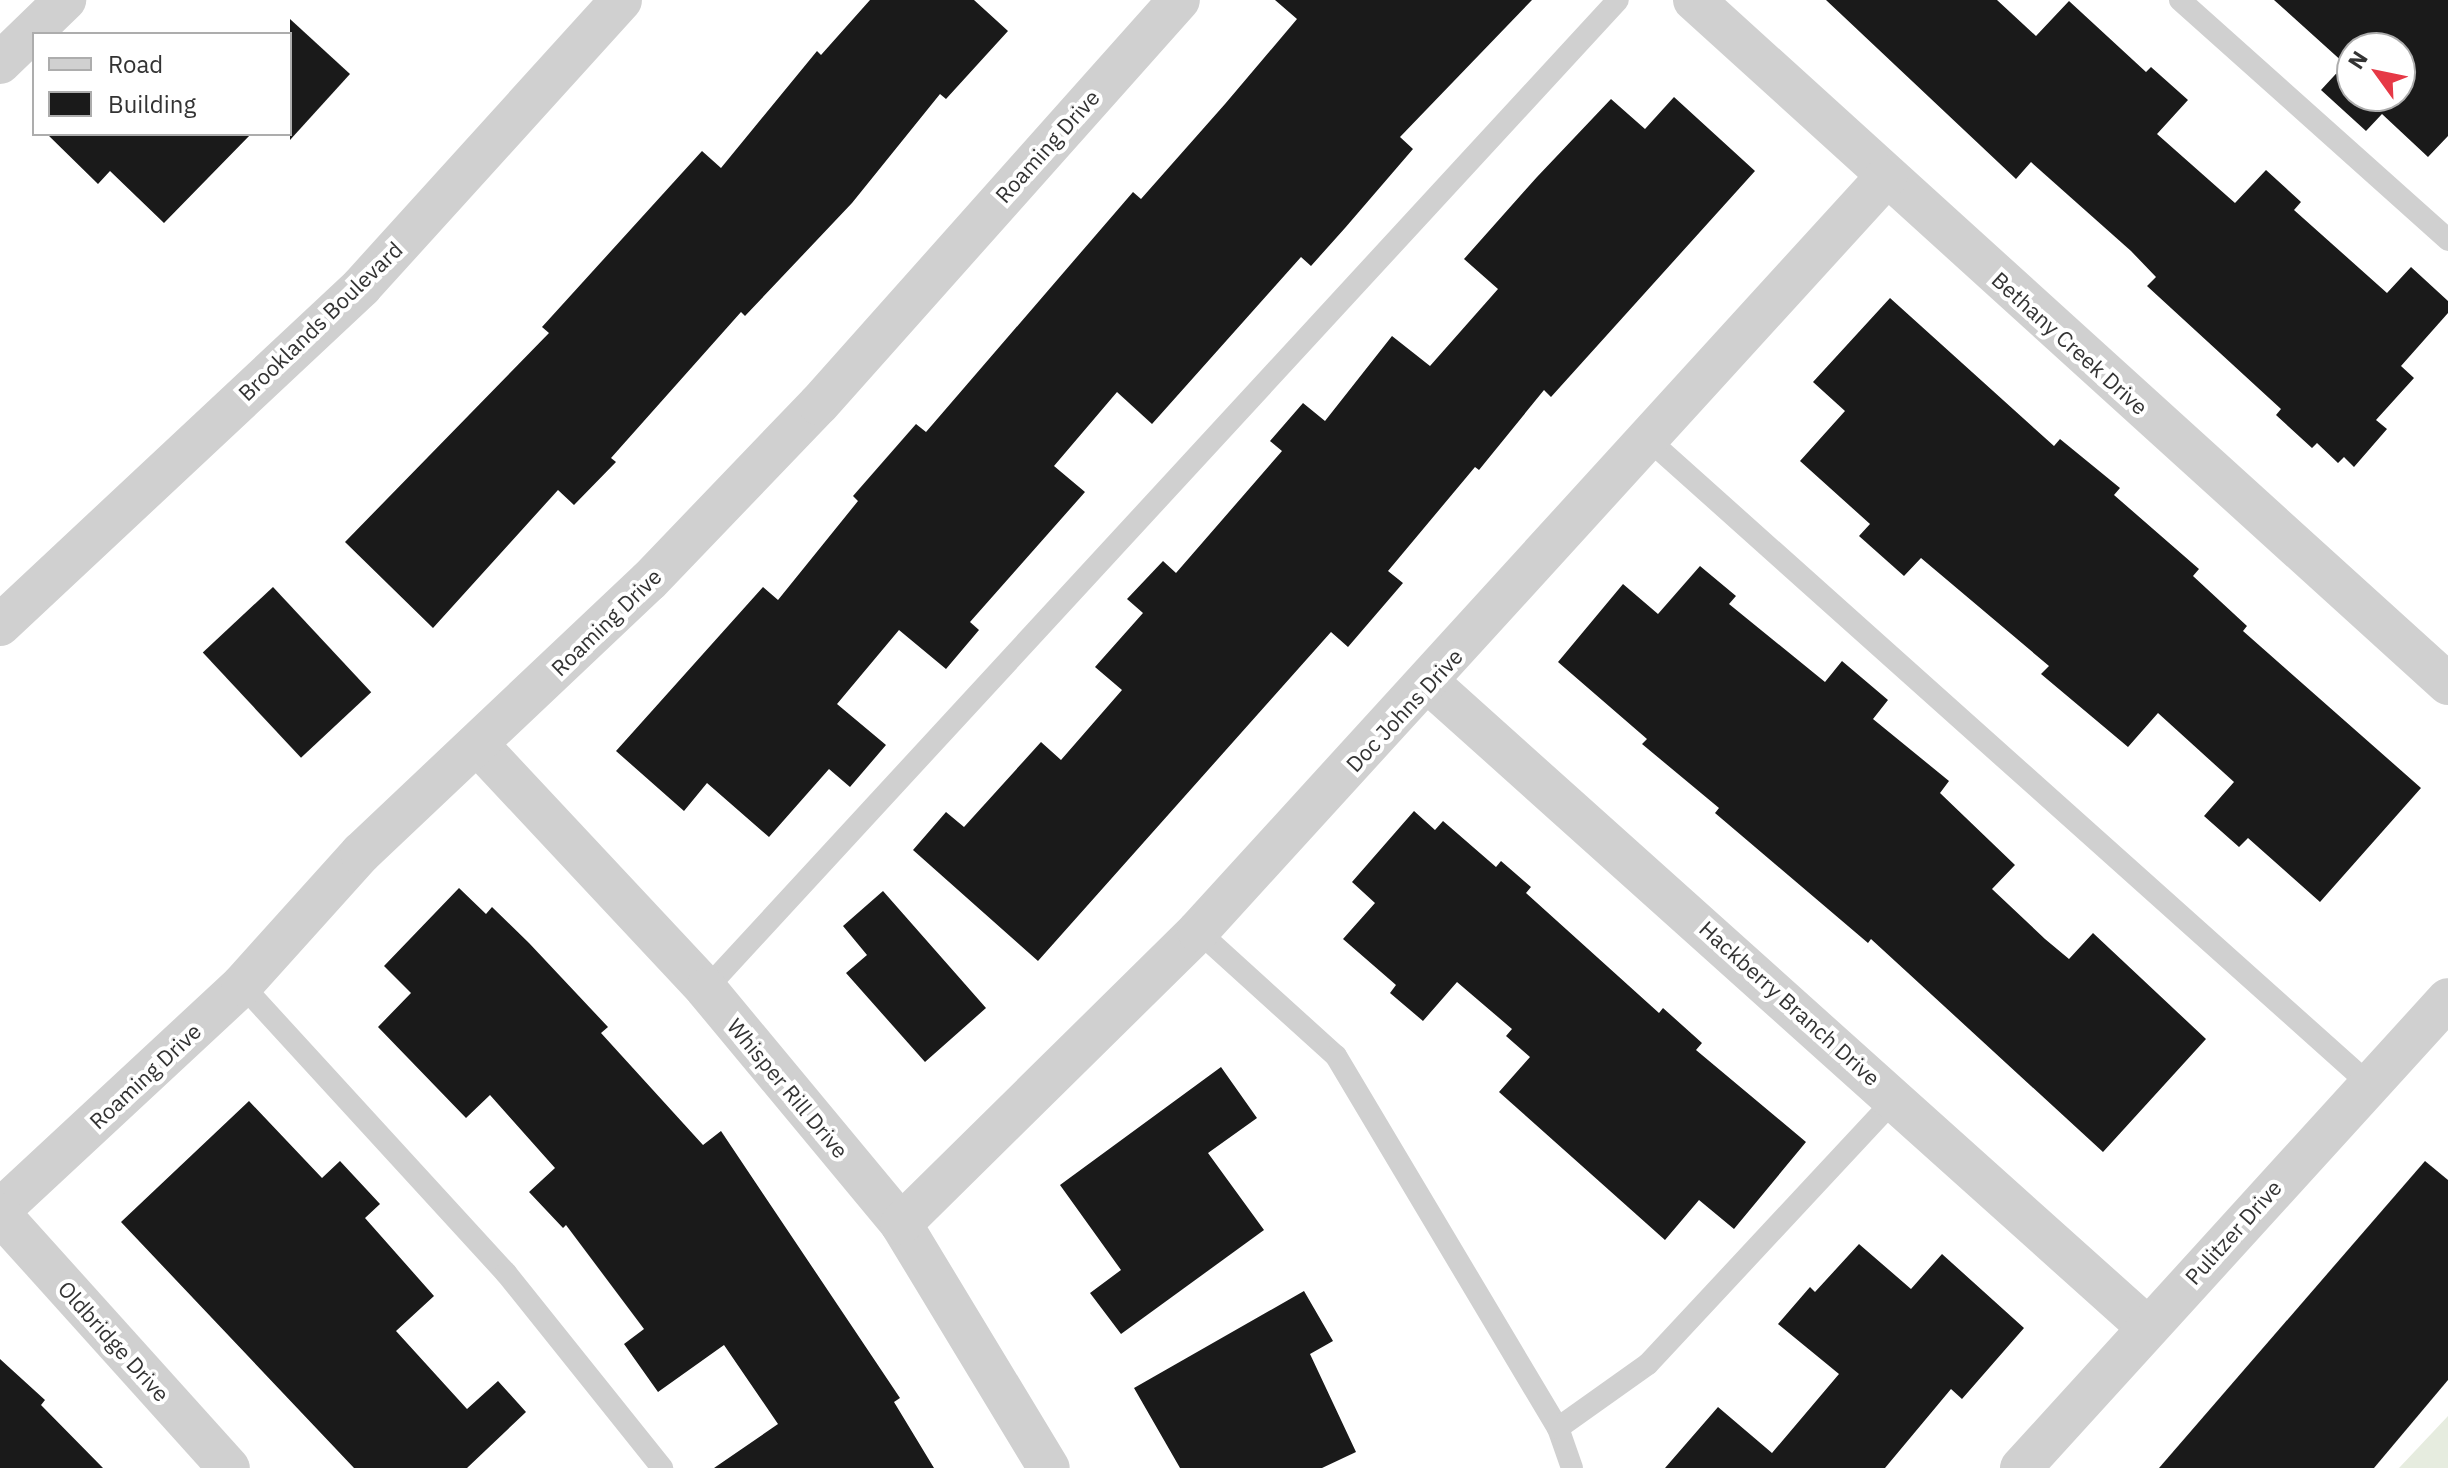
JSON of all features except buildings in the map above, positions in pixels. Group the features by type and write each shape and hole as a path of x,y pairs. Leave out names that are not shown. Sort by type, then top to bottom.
{"street":[{"path":"0,63 65,0"},
{"name":"Brooklands Boulevard","path":"0,625 361,287 621,0"},
{"name":"Roaming Drive","path":"0,1212 242,985 361,853 649,581 819,404 1179,0"},
{"name":"Bethany Creek Drive","path":"1694,0 2448,684"},
{"name":"Doc Johns Drive","path":"901,1224 1198,931 1429,683 1886,177"},
{"name":"Hackberry Branch Drive","path":"1429,683 1896,1098 2147,1327"},
{"name":"Whisper Rill Drive","path":"478,745 706,989 901,1224 1049,1468"},
{"name":"Pulitzer Drive","path":"2021,1468 2448,999"},
{"name":"Oldbridge Drive","path":"0,1212 229,1468"}],"lane":[{"path":"706,989 1618,0"},
{"path":"2180,0 2448,240"},
{"path":"1649,440 2369,1084"},
{"path":"1198,931 1336,1056 1558,1428 1572,1468"},
{"path":"242,985 506,1273 662,1468"},
{"path":"1558,1428 1648,1364 1896,1098"}],"shaded area":[{"path":"2448,1416 2448,1468 2399,1468"}]}
